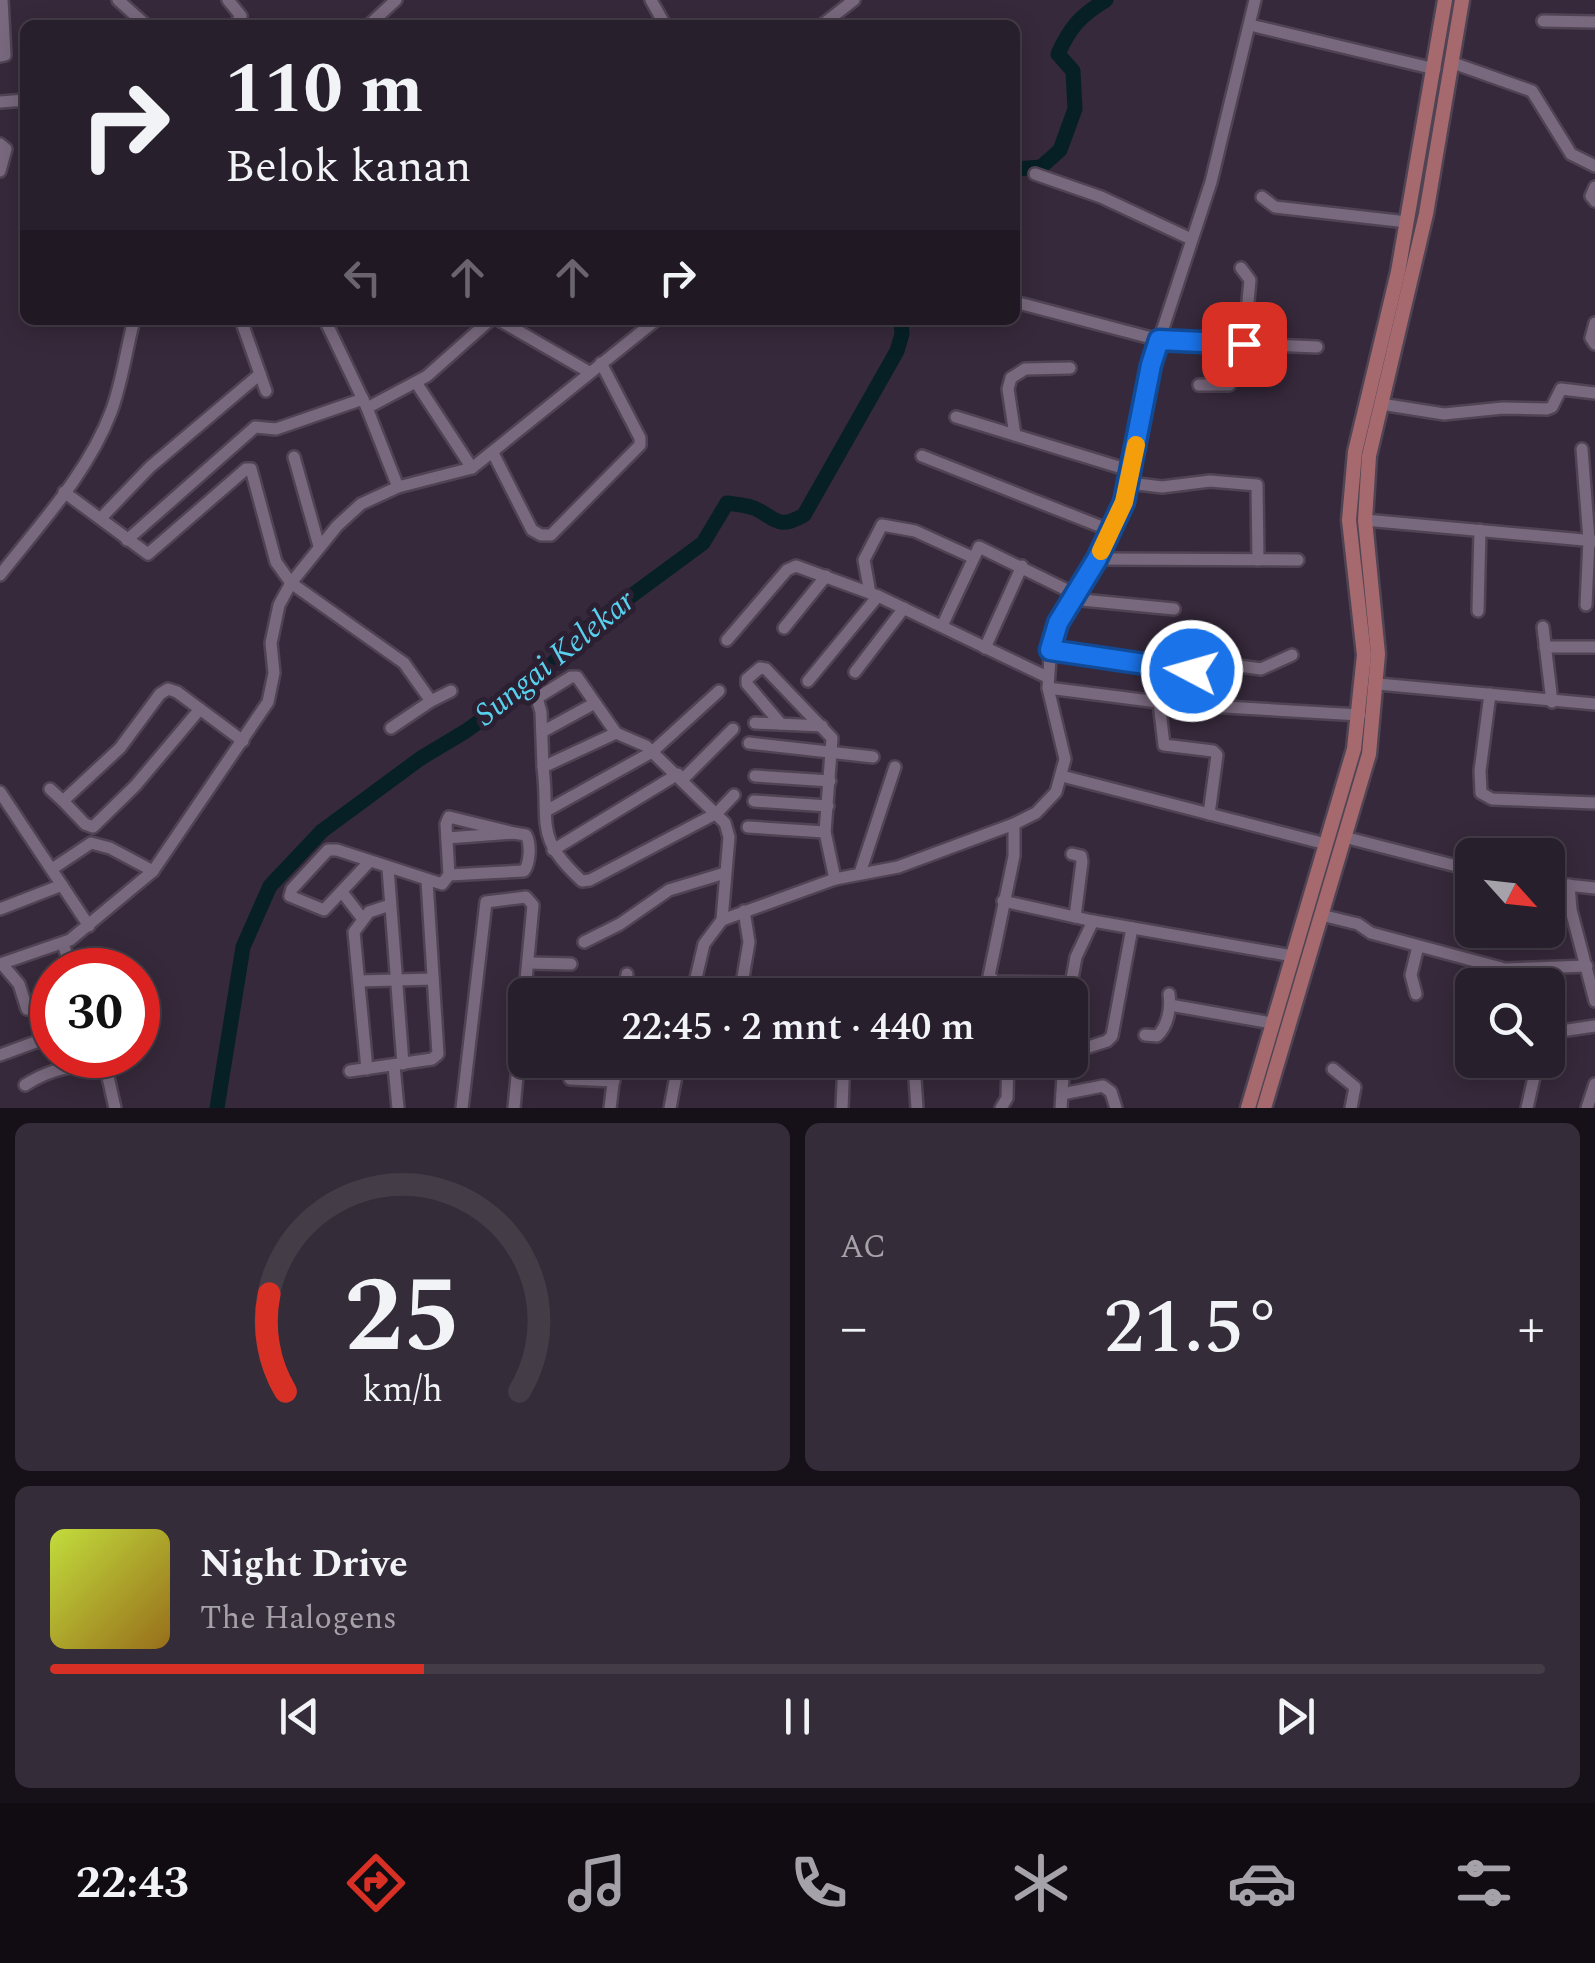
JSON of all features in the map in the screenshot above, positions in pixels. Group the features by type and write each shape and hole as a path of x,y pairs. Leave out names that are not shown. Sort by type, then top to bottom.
{"main road":[{"path":"1264,1108 1275,1031 1292,956 1351,767 1360,715 1364,655 1350,520 1352,488 1364,410 1408,222 1445,0"},
{"path":"1248,1108 1321,915 1369,754 1378,684 1365,520 1370,456 1415,270 1462,0"},
{"path":"1429,103 1446,104"},
{"path":"1426,124 1442,126"}],"street":[{"path":"118,0 131,20"},
{"path":"843,20 854,0"},
{"path":"696,978 704,944 722,920 834,879 898,867 1014,824 1044,806 1062,776 1064,752 1047,682 1050,650 1058,623 1112,531 1130,477 1140,415 1159,340 1211,182 1255,0"},
{"path":"0,56 5,55 2,7"},
{"path":"1543,21 1595,22"},
{"path":"1250,25 1435,69"},
{"path":"1453,63 1532,91 1572,154 1595,166"},
{"path":"0,144 6,149 0,171"},
{"path":"1035,174 1101,197 1191,240"},
{"path":"1595,186 1595,201"},
{"path":"1262,196 1274,207 1408,222"},
{"path":"1199,385 1228,385 1250,280 1241,268"},
{"path":"1020,303 1159,340 1318,347"},
{"path":"1595,323 1591,338 1595,344"},
{"path":"0,574 93,450 111,414 133,325"},
{"path":"243,325 266,391"},
{"path":"327,325 365,403 398,487"},
{"path":"127,540 255,427 276,429 416,384 484,325"},
{"path":"508,325 589,372"},
{"path":"27,1009 19,984 1,964 64,944 153,871 268,702 272,689 274,619 291,583 318,546 361,504 398,487 472,468 646,325"},
{"path":"493,453 532,530 541,535 551,534 640,445 640,438 600,363"},
{"path":"1016,435 1008,389 1011,378 1025,369 1070,368"},
{"path":"101,518 150,467 260,374"},
{"path":"416,384 472,468"},
{"path":"1381,404 1444,414 1503,408 1547,409 1561,389 1595,393"},
{"path":"956,417 1162,488 1210,482 1257,485 1258,560"},
{"path":"1582,449 1592,540 1586,605"},
{"path":"922,456 1112,531"},
{"path":"294,457 318,546"},
{"path":"64,492 150,554 249,468 254,472 276,562 291,583 404,662 432,701"},
{"path":"1365,520 1592,540"},
{"path":"874,595 864,560 882,525 912,530 972,557"},
{"path":"1478,611 1480,530"},
{"path":"942,626 972,557 982,547 1074,597 1174,609"},
{"path":"1097,559 1298,560"},
{"path":"727,640 791,567 801,566 904,608 1047,682 1160,702 1360,715"},
{"path":"985,648 1022,566"},
{"path":"784,628 826,576"},
{"path":"808,681 874,595"},
{"path":"855,672 904,608"},
{"path":"1543,626 1552,702"},
{"path":"1545,647 1595,646"},
{"path":"1050,650 1190,673 1196,660 1261,668 1292,655"},
{"path":"782,724 747,684 747,679 760,668 766,669 832,738 825,832 834,879"},
{"path":"722,920 728,830 716,813 652,752 616,733 577,677 537,698 546,836 553,850 586,882 716,813 734,795"},
{"path":"1378,684 1595,704"},
{"path":"63,800 120,748 165,690 174,690 243,741"},
{"path":"390,728 451,691"},
{"path":"546,811 652,752 718,691"},
{"path":"1490,694 1481,793 1492,799 1595,803"},
{"path":"542,732 595,702"},
{"path":"1160,702 1164,745 1213,751 1217,755 1209,814"},
{"path":"50,789 84,824 92,827 136,786 200,709"},
{"path":"755,723 822,726"},
{"path":"553,850 681,777 734,730"},
{"path":"543,767 616,733"},
{"path":"749,743 873,757"},
{"path":"860,873 895,768"},
{"path":"754,776 830,781"},
{"path":"1062,776 1326,844"},
{"path":"0,792 89,926"},
{"path":"754,801 828,806"},
{"path":"370,862 324,910 290,896 328,850 370,862 426,880 442,884 448,875 447,820 454,816 526,835 529,841 524,870 448,875"},
{"path":"991,978 1014,856 1014,824"},
{"path":"748,827 825,832"},
{"path":"447,838 514,833"},
{"path":"1344,837 1455,866"},
{"path":"52,870 90,843 110,848 153,871"},
{"path":"1072,854 1080,856 1082,862 1075,917"},
{"path":"388,868 396,978 398,1108"},
{"path":"584,942 620,924 669,890 726,873"},
{"path":"350,1071 432,1059 438,1054 426,880"},
{"path":"0,909 62,885"},
{"path":"1565,885 1595,888"},
{"path":"1570,885 1571,910 1590,970 1595,1001"},
{"path":"342,892 362,918"},
{"path":"462,1108 487,900 526,898 532,901 514,1108"},
{"path":"1004,900 1093,921 1292,956"},
{"path":"367,1068 354,932 362,918 390,905"},
{"path":"743,978 749,942 744,910"},
{"path":"1321,915 1505,970 1590,970"},
{"path":"1071,978 1076,956 1093,921"},
{"path":"1088,1047 1112,1036 1132,928"},
{"path":"64,944 65,948"},
{"path":"1416,994 1411,975 1418,946"},
{"path":"528,963 570,964"},
{"path":"626,978 627,974"},
{"path":"359,980 434,978"},
{"path":"1144,1034 1157,1036 1162,1032 1170,999 1275,1031"},
{"path":"1565,1030 1595,1026"},
{"path":"0,1056 30,1044"},
{"path":"1334,1068 1356,1087 1351,1108"},
{"path":"26,1085 36,1078"},
{"path":"109,1078 115,1108"},
{"path":"610,1108 614,1078"},
{"path":"670,1108 676,1078"},
{"path":"842,1108 843,1078"},
{"path":"915,1078 917,1108"},
{"path":"1002,1108 1007,1098 1008,1078"},
{"path":"1061,1108 1063,1078"},
{"path":"1527,1108 1534,1078"},
{"path":"570,1080 614,1081"},
{"path":"1586,1108 1595,1084"},
{"path":"1062,1094 1102,1086 1111,1092 1116,1108"}],"waterway":[{"name":"Sungai Kelekar","path":"1020,169 1041,167 1060,150 1075,109 1073,71 1058,54 1077,22 1106,0"},
{"name":"Sungai Kelekar","path":"217,1108 243,947 270,886 322,831 535,681 589,627 703,543 727,503 753,508 780,522 804,515 897,351 901,325"}],"slow traffic":[{"path":"1101,551 1124,502 1136,445"}],"route":[{"path":"1192,671 1050,650 1051,642 1124,502 1159,340 1244,344"}]}
